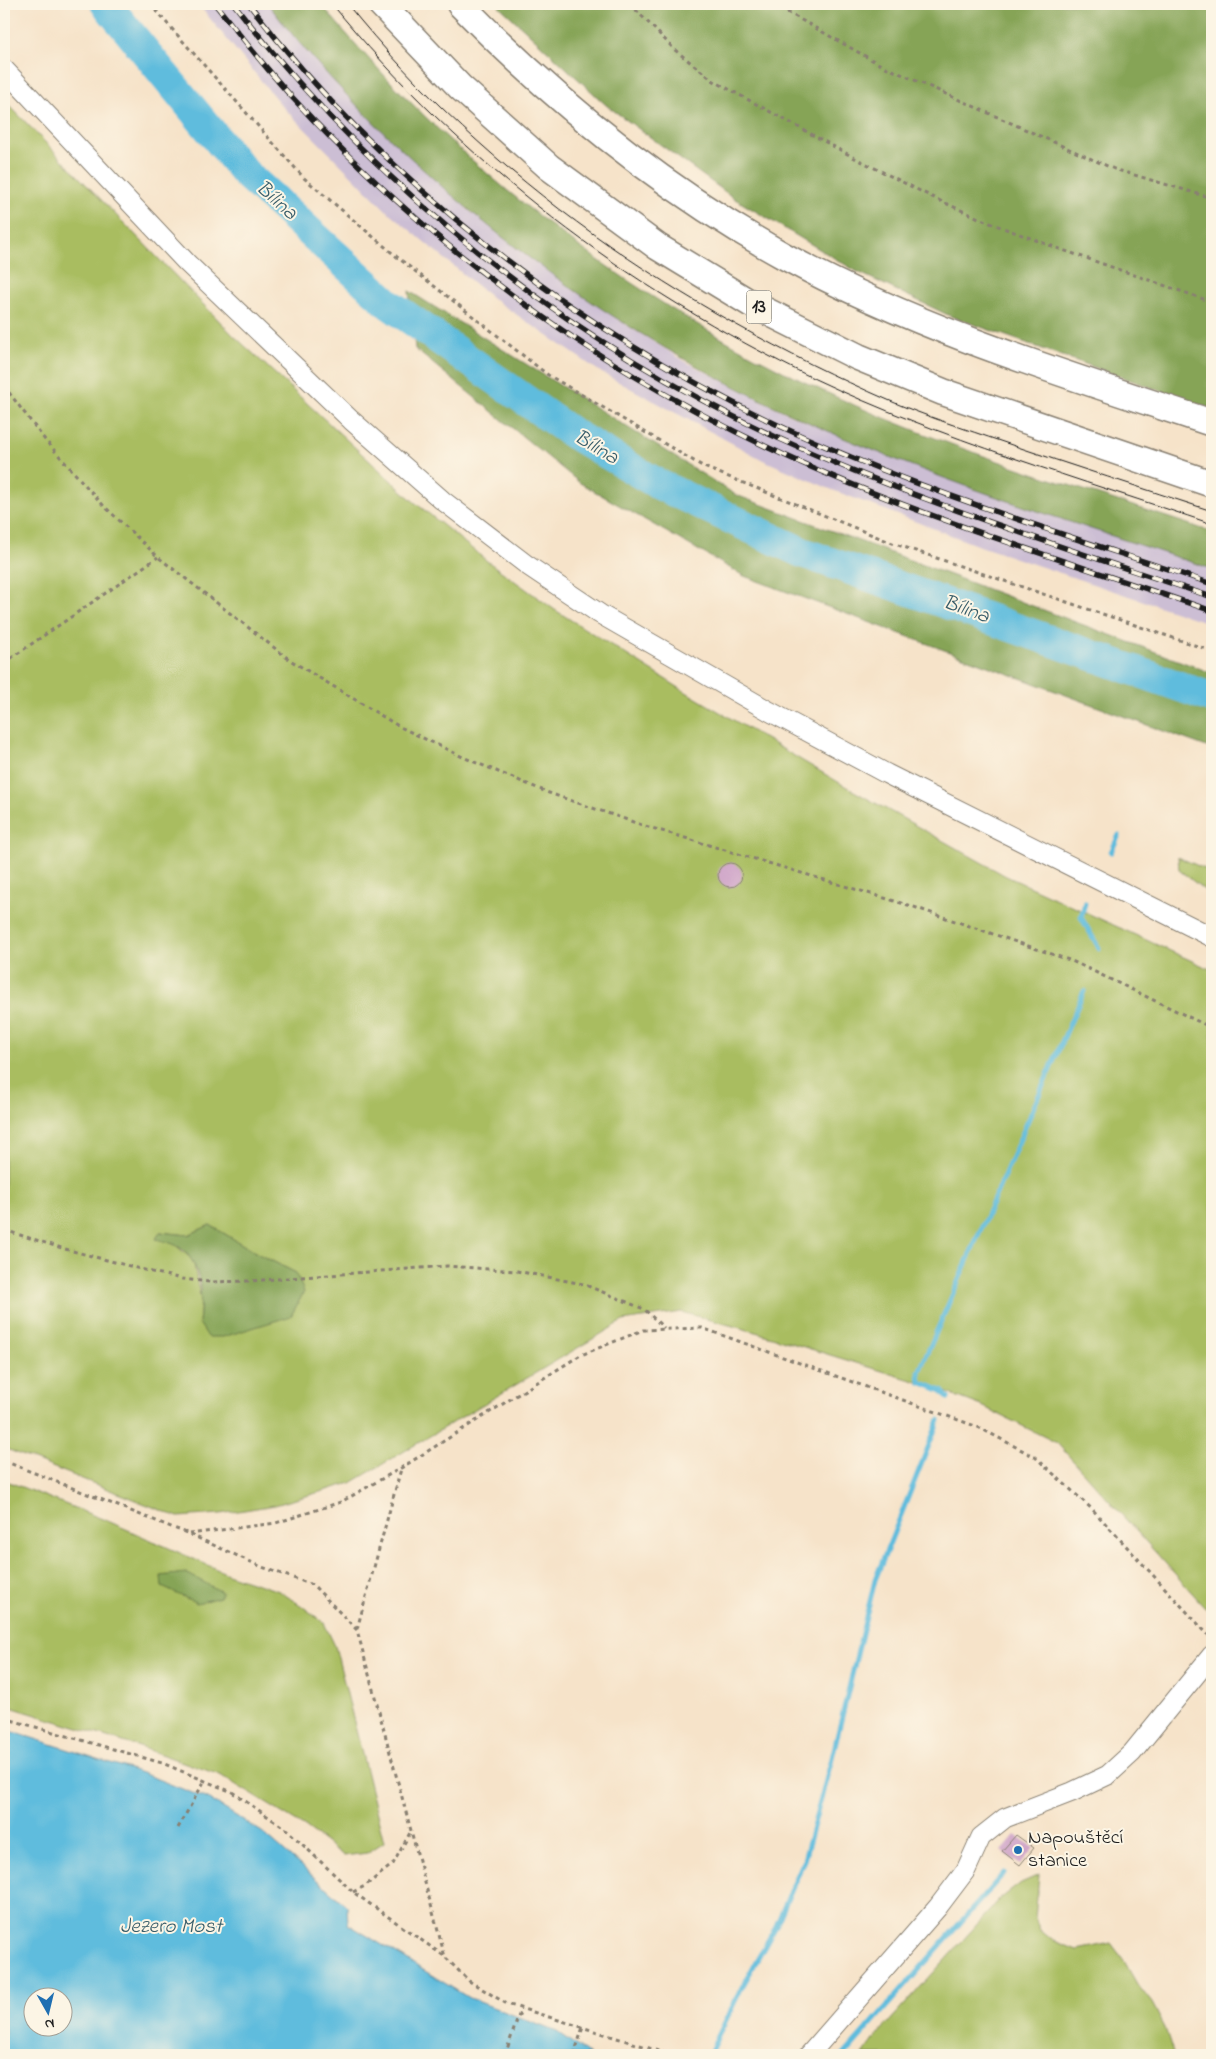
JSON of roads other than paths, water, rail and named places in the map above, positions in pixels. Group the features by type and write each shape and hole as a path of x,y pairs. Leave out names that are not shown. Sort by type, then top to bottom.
{"highway":[{"name":"13","path":"381,4 460,88 549,167 658,247 750,303 858,357 943,392 1212,484"},
{"path":"460,4 503,48 585,121 685,196 784,256 891,308 974,342 1212,423"}],"street":[{"path":"4,69 188,263 274,347 351,420 442,500 527,565 600,614 769,711 887,774 1212,937"},
{"path":"809,2055 938,1907 966,1870 980,1837 1005,1818 1072,1792 1108,1775 1132,1753 1212,1655"}],"water":[{"name":"Jezero Most","path":"4,1729 142,1773 210,1800 262,1832 347,1906 348,1924 469,1998 557,2032 590,2055 4,2055"}],"waterway":[{"name":"Bílina","path":"106,4 246,174 389,304 572,433 658,484 801,552 1212,698"},
{"path":"1111,852 1119,835"},
{"path":"1085,903 1081,917 1099,948"},
{"path":"948,1398 942,1391 920,1382 919,1372 1084,991"},
{"path":"709,2055 741,1989 776,1926 804,1860 831,1762 875,1580 939,1420"},
{"path":"844,2055 1004,1873"}],"tram line":[{"path":"332,4 382,62 436,117 493,169 552,218 615,263 679,305 746,344 863,401 1011,457 1212,524"},
{"path":"347,4 403,68 462,127 526,183 594,234 664,282 737,325 811,364 916,411 1029,451 1212,511"}],"railway":[{"path":"215,4 291,96 343,150 397,201 454,250 513,296 637,378 702,415 769,448 877,495 988,536 1212,611"},
{"path":"234,4 289,72 349,136 413,197 480,254 550,306 624,355 700,399 778,438 884,483 1047,542 1212,597"},
{"path":"249,4 303,70 361,133 424,191 489,246 558,298 630,345 704,387 780,426 886,471 994,511 1212,584"}],"place":[{"name":"Napouštěcí stanice","path":"1018,1850"}]}
